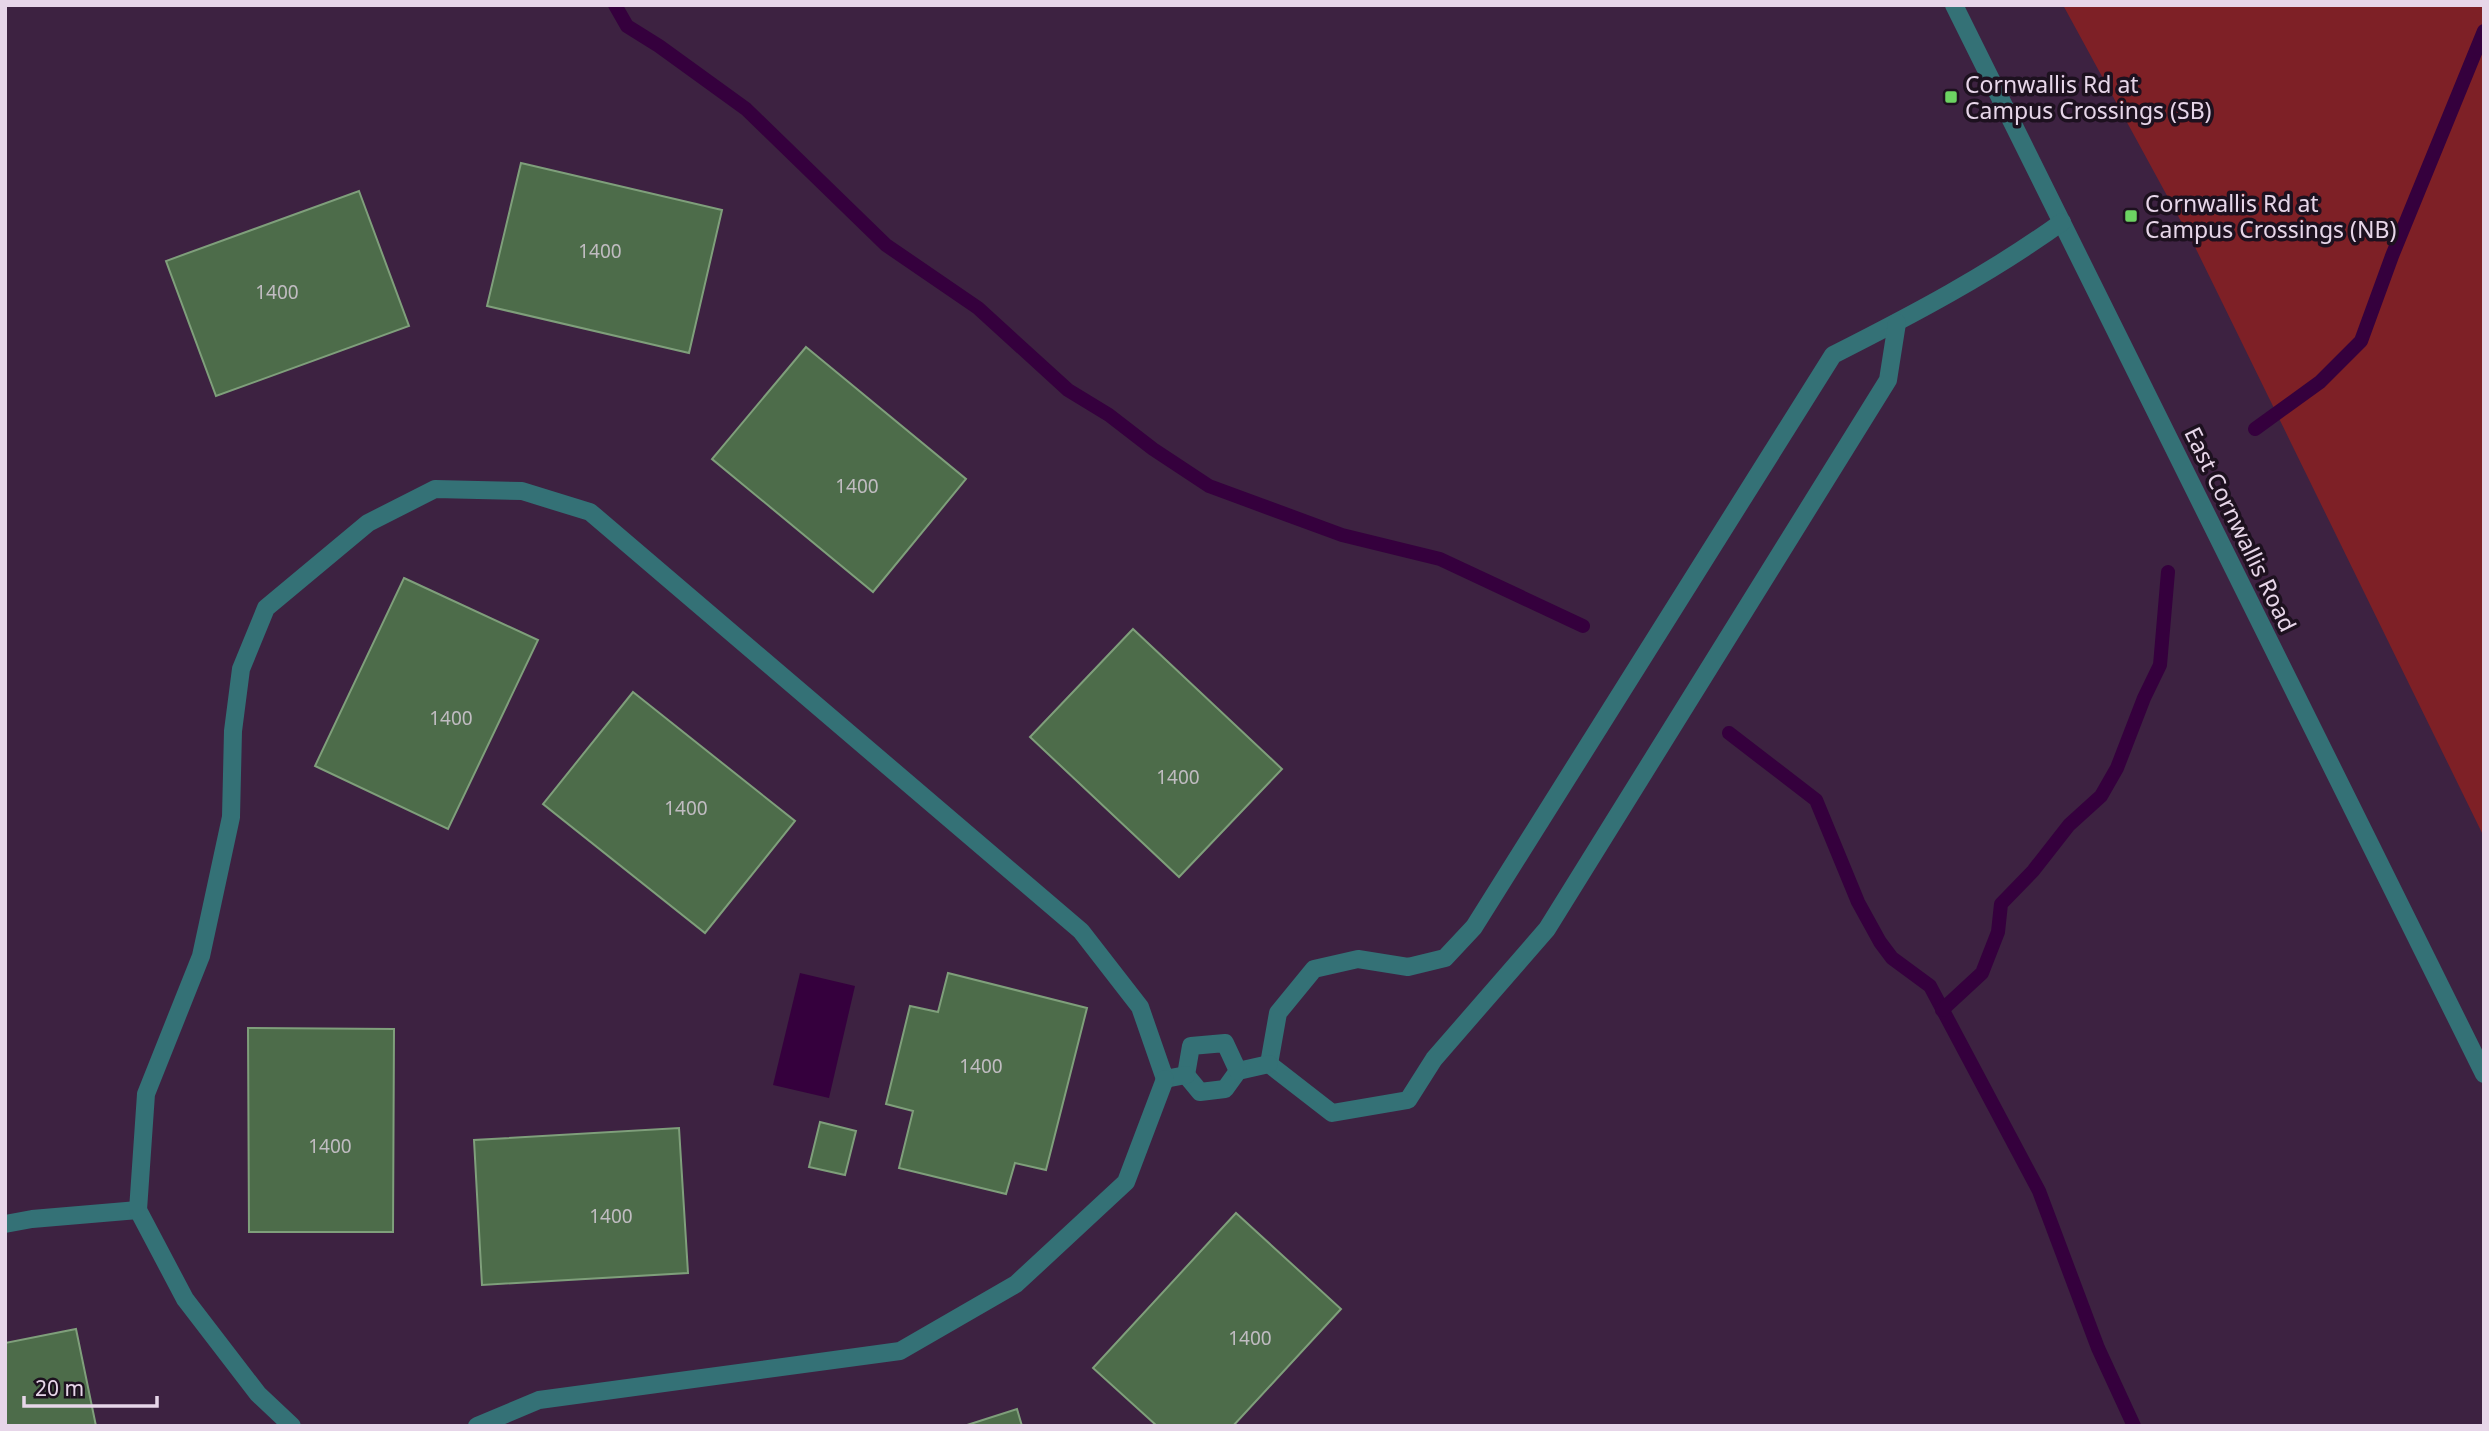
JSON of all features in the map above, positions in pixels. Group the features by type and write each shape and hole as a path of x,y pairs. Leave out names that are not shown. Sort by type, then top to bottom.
{"street":[{"name":"East Cornwallis Road","path":"1954,5 2484,1074"},
{"path":"1269,1063 1278,1013 1314,969 1358,959 1408,967 1445,958 1474,927 1833,355 1897,323 2016,256 2062,222"},
{"path":"1269,1063 1332,1113 1408,1100 1434,1059 1546,929 1888,380 1897,323"},
{"path":"292,1426 258,1394 185,1299 138,1210 146,1094 201,956 231,817 233,731 241,669 266,608 368,523 435,489 522,491 590,512 1081,931 1140,1007 1165,1079 1126,1182 1016,1284 900,1351 539,1400 477,1426"},
{"path":"1238,1071 1225,1043 1191,1046 1186,1075 1200,1092 1225,1089 1238,1071 1269,1063"},
{"path":"1165,1079 1186,1075"},
{"path":"5,1224 32,1219 138,1210"}],"shaded area":[{"path":"2063,5 2484,5 2484,837 2195,247"},
{"path":"800,973 855,986 829,1098 773,1085"}],"building":[{"path":"521,163 722,210 689,353 487,306"},
{"path":"359,191 409,326 216,396 166,261"},
{"path":"806,347 966,479 873,592 712,459"},
{"path":"404,578 538,640 448,829 315,766"},
{"path":"1133,629 1282,769 1179,877 1030,737"},
{"path":"633,692 795,821 705,933 543,804"},
{"path":"948,973 1087,1008 1046,1170 1015,1163 1006,1194 899,1168 913,1111 886,1104 910,1006 938,1012"},
{"path":"248,1028 394,1029 393,1232 249,1232"},
{"path":"820,1122 856,1131 845,1175 809,1167"},
{"path":"679,1128 688,1273 482,1285 474,1140"},
{"path":"1236,1213 1341,1309 1233,1426 1157,1426 1093,1368"},
{"path":"76,1329 96,1426 5,1426 5,1343"},
{"path":"1017,1409 1022,1426 964,1426"}],"waterway":[{"path":"615,5 627,26 746,109 886,245 978,308 1068,390 1109,415 1153,449 1209,486 1342,535 1440,559 1583,626"},
{"path":"2255,429 2320,382 2361,341 2392,256 2484,31"},
{"path":"1942,1010 1982,973 1998,932 2001,904 2033,871 2069,825 2101,796 2117,768 2160,665 2168,572"},
{"path":"1729,733 1816,800 1858,902 1880,942 1892,958 1930,986 2039,1191 2098,1348 2134,1426"}],"place":[{"name":"Cornwallis Rd at Campus Crossings (SB)","path":"1951,97"},
{"name":"Cornwallis Rd at Campus Crossings (NB)","path":"2131,216"}]}
